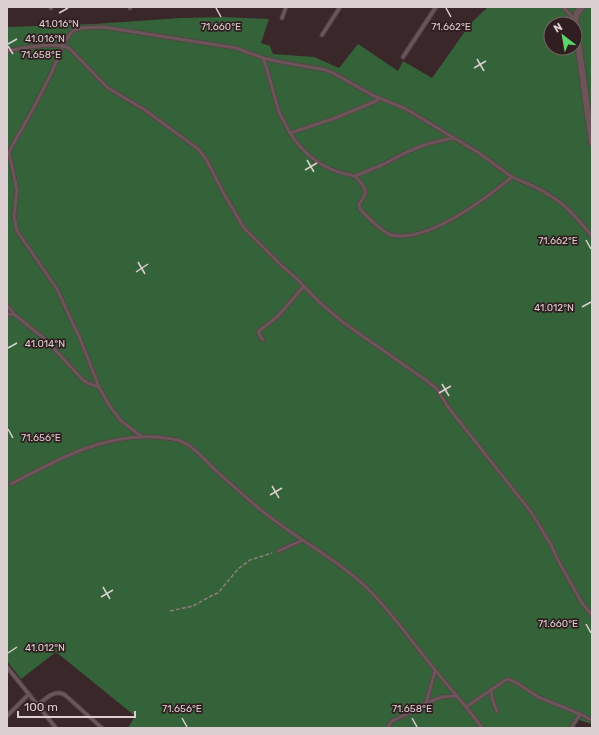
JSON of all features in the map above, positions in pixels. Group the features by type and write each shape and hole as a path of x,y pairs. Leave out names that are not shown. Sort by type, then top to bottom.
{"street":[{"path":"576,16 582,7"},
{"path":"580,56 592,143"}],"lane":[{"path":"282,18 286,7"},
{"path":"322,35 340,7"},
{"path":"404,56 436,7"},
{"path":"563,7 571,16"},
{"path":"141,436 114,413 99,387 66,306 57,289 17,231 14,223 17,190 9,153 51,74 63,45 74,30 90,26 103,27 236,48 263,58 326,70 379,98 406,109 479,153 512,177 549,194 573,214 592,236"},
{"path":"7,51 63,45 69,48 108,88 145,110 198,149 206,159 244,228 280,265 304,286 319,302 344,323 402,362 437,389 448,407 531,512 550,543 582,603 592,615"},
{"path":"263,58 279,112 290,133 297,144 313,161 333,171 355,176 419,147 453,138"},
{"path":"290,133 338,117 376,101 379,98"},
{"path":"355,176 366,192 365,197 360,204 360,209 387,233 403,236 424,232 453,218 473,207 512,177"},
{"path":"263,340 259,334 259,331 278,316 304,286"},
{"path":"7,305 15,315 46,340 84,380 99,387"},
{"path":"7,314 15,315"},
{"path":"11,484 90,446 141,436 180,441 191,448 262,511 345,569 365,586 386,609 482,728"},
{"path":"278,551 303,540"},
{"path":"7,668 56,728"},
{"path":"426,703 435,671"},
{"path":"466,707 503,680 507,679 512,680 538,697 592,720"},
{"path":"491,689 493,703 497,711"},
{"path":"38,705 54,693 61,692 102,728"},
{"path":"7,716 29,694"},
{"path":"387,728 392,721 418,709 426,703 442,697 457,696"},
{"path":"571,728 580,714"}],"path":[{"path":"170,611 200,603 218,593 238,569 250,560 278,551"}],"green space":[{"path":"488,7 592,7 592,724 579,720 574,728 128,728 135,716 56,652 21,679 7,661 7,27 94,24 181,18 225,17 269,19 261,43 270,46 273,54 314,57 339,68 358,44 398,71 403,61 432,78 471,23"}]}
